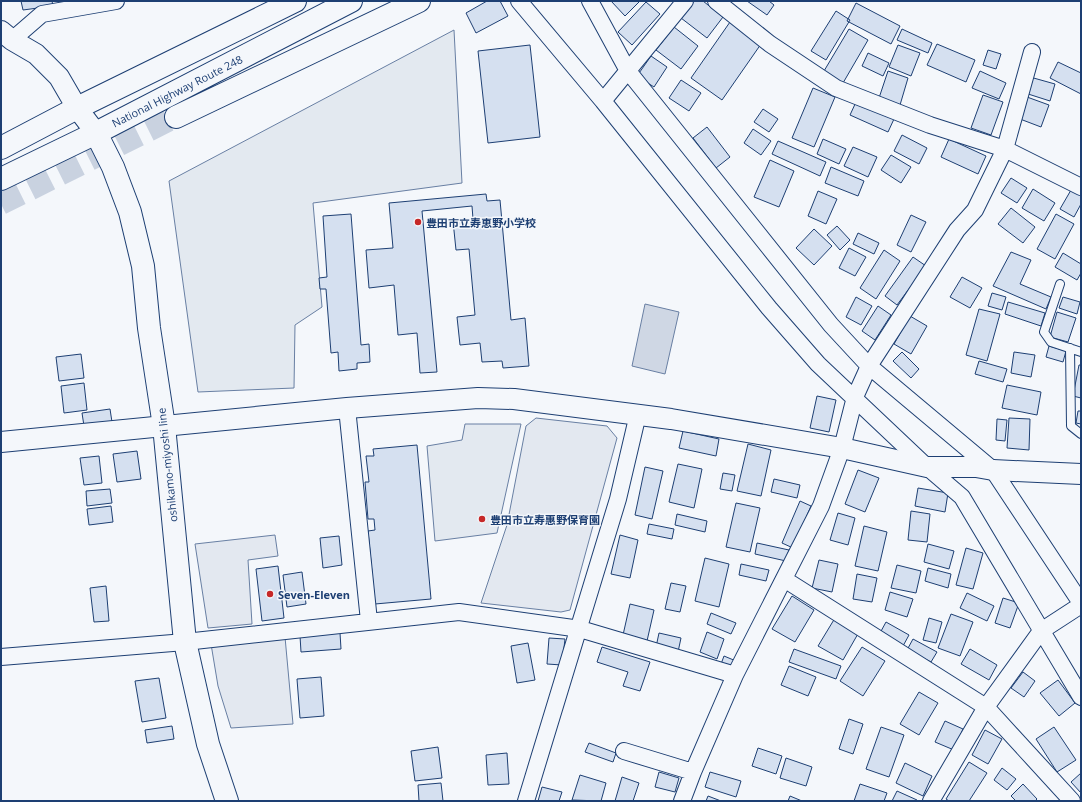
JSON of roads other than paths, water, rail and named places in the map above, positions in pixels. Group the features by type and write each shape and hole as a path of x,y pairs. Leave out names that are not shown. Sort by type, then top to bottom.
{"main road":[{"path":"1,148 269,7 295,1"},
{"name":"National Highway Route 248","path":"1,179 96,133 351,1"},
{"path":"176,117 419,1"},
{"name":"oshikamo-miyoshi line","path":"96,133 113,167 130,212 143,266 164,426 185,642 208,744 227,801"}],"street":[{"path":"96,133 77,108 59,77 36,54 7,35 42,14 119,1"},
{"path":"519,1 603,101 769,308 818,364 855,397 927,467 962,497 1081,697"},
{"path":"590,1 628,71 831,326 869,366 984,468 1081,604 1041,630 986,707 931,801"},
{"path":"603,101 685,1"},
{"path":"716,1 770,44 836,88 930,125 1005,149 1081,187"},
{"path":"682,801 735,675 821,506 842,448 855,397 869,366 957,230 975,210 1005,149 1032,52"},
{"path":"1,442 347,408 478,398 514,399 638,414 842,448 927,467 1081,472"},
{"path":"347,408 369,621"},
{"path":"526,801 580,629 618,499 638,414"},
{"path":"784,579 986,707 1072,801"},
{"path":"1,657 185,642 459,612 580,629 735,675"},
{"path":"624,751 693,772"}],"lane":[{"path":"1060,284 1044,332 1050,342 1081,352"},
{"path":"1070,348 1071,426 1081,434"}],"tunnel":[{"path":"1,204 176,117"}],"place":[{"name":"豊田市立寿恵野小学校","path":"418,222"},
{"name":"豊田市立寿惠野保育園","path":"482,519"},
{"name":"Seven-Eleven","path":"270,594"}]}
